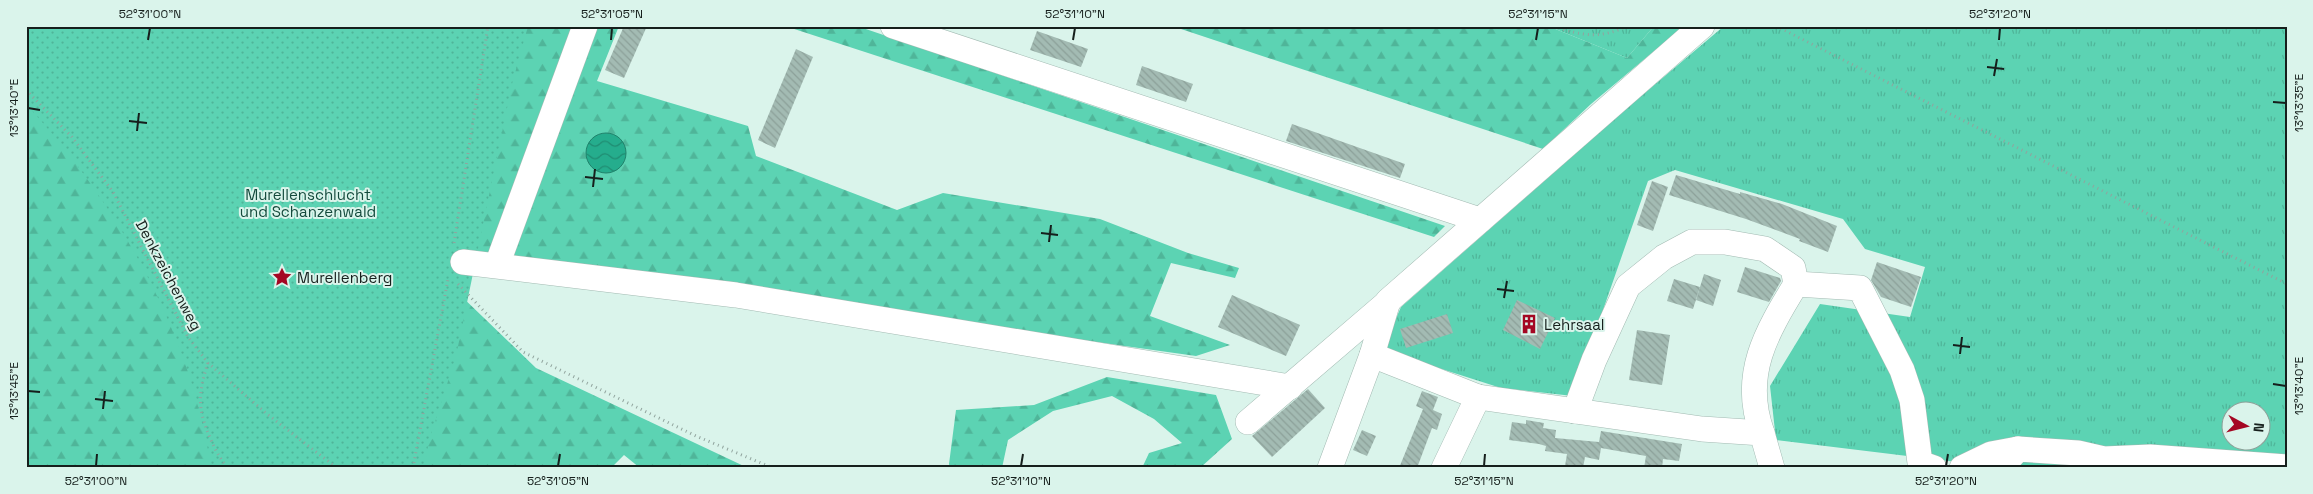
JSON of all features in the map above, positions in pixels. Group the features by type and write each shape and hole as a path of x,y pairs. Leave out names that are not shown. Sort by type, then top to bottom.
{"lane":[{"path":"497,265 585,26"},
{"path":"892,26 1480,220"},
{"path":"1248,422 1702,26"},
{"path":"1575,411 1594,360 1628,286 1664,257 1692,242 1725,242 1765,249 1793,268 1796,284 1769,327 1760,354 1753,394 1755,414 1772,468"},
{"path":"456,268 497,265 736,295 1290,387"},
{"path":"1796,284 1860,288 1902,370 1912,400 1920,463 1934,468"},
{"path":"1330,468 1372,355 1388,301"},
{"path":"1372,355 1478,397 1702,429 1762,433"},
{"path":"1444,468 1478,397"},
{"path":"1962,468 1991,454 2012,458 2078,453 2104,459 2150,457 2287,467"}],"path":[{"path":"1554,26 1577,35 1612,34 1627,26"},
{"path":"1776,26 2287,284"},
{"name":"Denkzeichenweg","path":"26,90 72,136 113,192 188,337 208,363 267,414 337,468"},
{"path":"456,268 523,352 696,436 774,468"},
{"path":"208,363 202,380 201,408 214,446 229,468"}],"green space":[{"path":"26,26 619,26 597,81 748,126 756,156 897,210 943,193 1100,219 1188,253 1239,268 1235,278 1171,263 1150,316 1230,345 1196,356 465,253 457,292 536,368 748,468 640,468 624,455 611,468 26,468"},
{"name":"Murellenschlucht und Schanzenwald","path":"26,26 528,26 512,84 456,356 429,441 424,468 212,468 189,375 175,337 141,265 122,231 77,165 26,104"},
{"path":"785,26 857,26 1445,226 1434,237"},
{"path":"1172,26 1548,26 1627,58 1654,26 1684,26 1591,104 1543,149"},
{"path":"1548,26 1654,26 1627,58"},
{"path":"1724,26 2287,26 2287,468 2006,468 1776,440 1770,386 1820,304 1910,317 1925,267 1865,249 1843,219 1675,170 1648,181 1573,396 1501,388 1382,350 1401,307 1627,108"},
{"path":"1107,377 1216,395 1232,439 1200,468 1142,468 1149,453 1182,443 1154,419 1112,396 1053,411 1008,440 1002,468 950,468 956,410 1034,405"}],"water":[{"path":"602,133 610,133 617,136 623,142 626,153 623,164 617,170 610,173 602,173 595,170 589,164 586,157 586,149 589,142 595,136"}],"building":[{"path":"624,26 647,26 624,78 605,70"},
{"path":"1037,31 1088,49 1081,67 1030,50"},
{"path":"796,49 813,57 775,148 758,140"},
{"path":"1142,66 1193,84 1186,102 1136,85"},
{"path":"1292,124 1405,164 1400,178 1286,141"},
{"path":"1676,175 1782,204 1837,226 1828,252 1799,241 1800,239 1746,219 1669,195"},
{"path":"1652,181 1668,187 1653,231 1637,225"},
{"path":"1877,262 1921,277 1911,307 1881,297 1871,280"},
{"path":"1745,267 1780,278 1781,281 1769,302 1737,292"},
{"path":"1704,274 1721,280 1713,306 1696,300"},
{"path":"1674,279 1700,287 1693,309 1667,301"},
{"path":"1232,295 1300,325 1286,356 1218,327"},
{"name":"Lehrsaal","path":"1517,300 1555,318 1540,349 1503,330"},
{"path":"1447,314 1453,333 1406,348 1400,329"},
{"path":"1637,330 1670,335 1662,385 1629,380"},
{"path":"1308,389 1325,408 1272,457 1252,436"},
{"path":"1422,391 1438,397 1433,410 1442,414 1437,430 1432,428 1417,468 1399,468 1423,409 1416,406"},
{"path":"1526,420 1544,423 1543,428 1556,430 1555,438 1599,442 1601,431 1682,444 1679,461 1663,459 1662,468 1644,468 1646,456 1601,448 1599,460 1585,457 1583,468 1565,466 1567,454 1545,451 1546,446 1539,444 1509,440 1512,422 1526,424"},
{"path":"1362,430 1376,436 1367,456 1353,450"}],"place":[{"name":"Murellenberg","path":"282,277"},
{"name":"Lehrsaal","path":"1529,324"}]}
